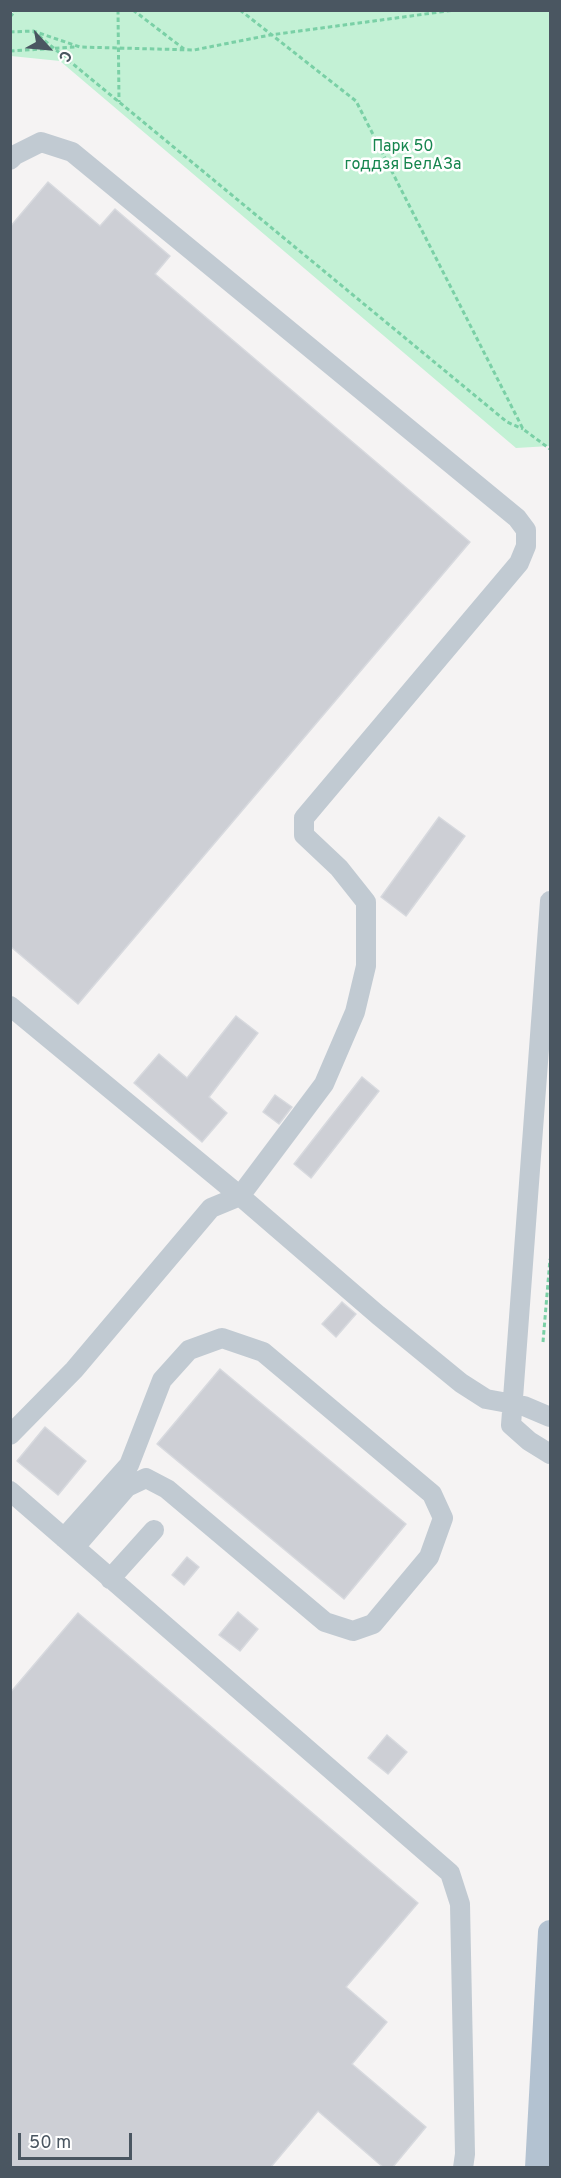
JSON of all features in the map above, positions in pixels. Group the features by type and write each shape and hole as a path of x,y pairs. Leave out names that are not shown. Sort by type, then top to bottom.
{"main road":[{"path":"537,2168 550,1932"}],"lane":[{"path":"10,160 15,154 41,142 72,153 517,518 526,530 526,546 519,563 304,818 303,835 339,868 366,902 366,966 354,1011 324,1084 240,1196 211,1208 74,1370 10,1436"},
{"path":"550,901 511,1425 529,1441 550,1454"},
{"path":"10,1006 461,1383 486,1399 512,1402 550,1417"},
{"path":"222,1338 263,1352 432,1494 443,1518 429,1557 374,1624 353,1631 325,1622 167,1489 146,1478 126,1487 69,1543 129,1466 162,1380 189,1350 222,1338"},
{"path":"10,1491 450,1873 460,1904 465,2154 463,2168"},
{"path":"110,1579 154,1530"}],"path":[{"path":"10,17 16,10"},
{"path":"118,10 119,102"},
{"path":"132,10 185,50"},
{"path":"240,10 356,101 523,429"},
{"path":"10,51 80,47 185,50 270,35 455,10"},
{"path":"10,32 33,31 80,47"},
{"path":"33,31 507,422 523,429 550,449"},
{"path":"543,1342 550,1259"}],"green space":[{"name":"Парк 50 годдзя БелАЗа","path":"14,11 550,11 550,446 516,448 60,61 11,56 11,15"}],"building":[{"path":"48,182 100,226 115,209 170,256 155,274 470,542 78,1004 10,946 10,227"},
{"path":"439,817 465,836 406,916 381,897"},
{"path":"236,1016 258,1033 209,1097 227,1113 202,1142 134,1083 159,1054 187,1078"},
{"path":"362,1077 379,1091 311,1178 294,1164"},
{"path":"275,1095 292,1107 279,1124 263,1112"},
{"path":"342,1302 356,1314 336,1337 322,1324"},
{"path":"220,1369 406,1524 344,1599 157,1444"},
{"path":"45,1427 86,1461 58,1495 17,1461"},
{"path":"187,1557 199,1567 184,1585 172,1575"},
{"path":"238,1612 258,1629 240,1651 219,1635"},
{"path":"78,1613 418,1903 346,1987 387,2022 352,2064 426,2127 392,2168 384,2168 318,2111 270,2168 10,2168 10,1693"},
{"path":"387,1735 407,1752 388,1774 368,1758"}]}
